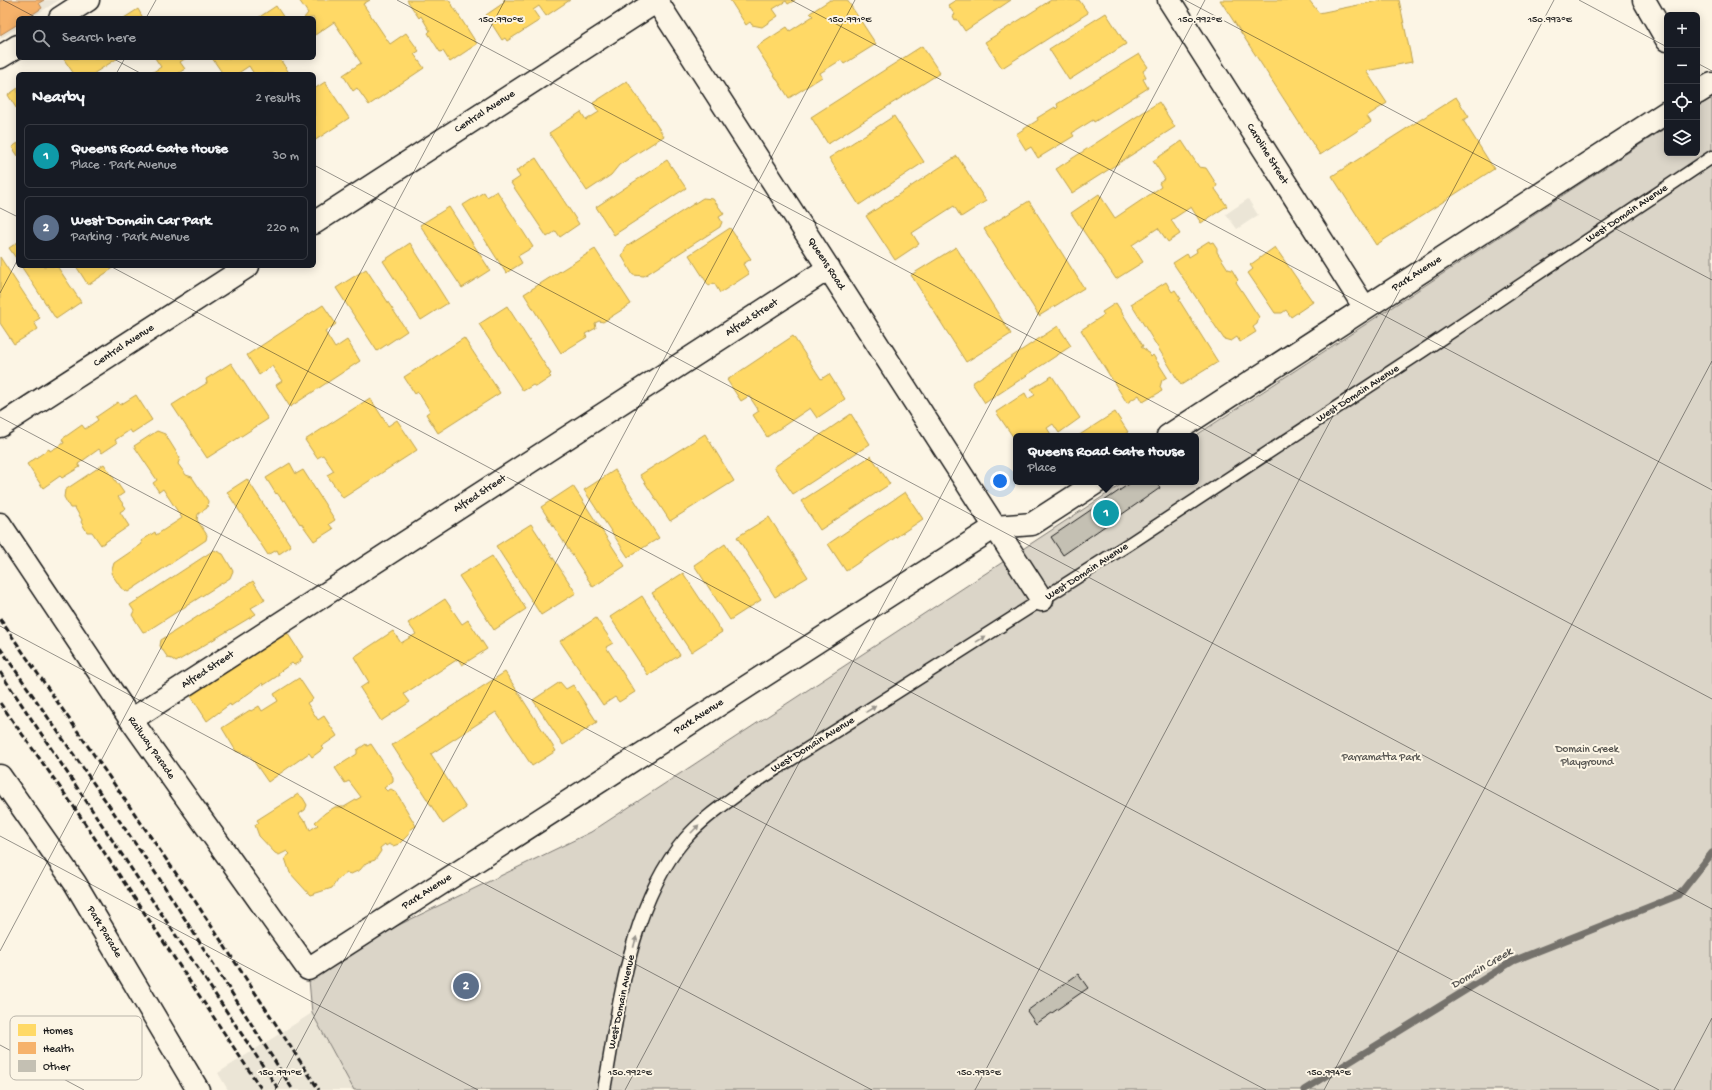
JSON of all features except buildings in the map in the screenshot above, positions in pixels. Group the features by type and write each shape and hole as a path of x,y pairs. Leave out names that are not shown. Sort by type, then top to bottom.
{"street":[{"path":"63,16 88,0"},
{"name":"Caroline Street","path":"1169,0 1365,308"},
{"path":"1644,0 1664,35"},
{"name":"Central Avenue","path":"316,222 656,1"},
{"name":"Queens Road","path":"656,1 1042,600"},
{"path":"0,57 16,47"},
{"name":"Park Avenue","path":"1173,433 1664,114"},
{"name":"Central Avenue","path":"0,426 245,268"},
{"name":"Alfred Street","path":"131,720 829,268"},
{"name":"Park Avenue","path":"308,969 995,527 1032,524 1092,485"},
{"name":"Railway Parade","path":"0,524 131,720 308,969"},
{"name":"Park Parade","path":"2,778 75,883 198,1090"}],"lane":[{"name":"West Domain Avenue","path":"604,1090 626,976 643,914 663,871 685,839 701,822 746,788 1042,600 1411,359 1712,157"}],"shaded area":[{"path":"0,0 59,0 34,16 16,16 16,28 0,39"},
{"path":"1248,199 1258,215 1237,229 1226,214"},
{"path":"312,1013 354,1090 228,1090 218,1073"}],"green space":[{"name":"Parramatta Park","path":"1712,98 1712,1090 354,1090 312,1013 308,969 591,832 1120,485 1199,485 1199,433 1664,129 1664,156 1700,156 1700,105"}],"waterway":[{"name":"Domain Creek","path":"1304,1090 1513,961 1679,895 1712,853"}],"railway":[{"path":"0,619 195,901 319,1090"},
{"path":"0,648 159,878 293,1090"},
{"path":"0,672 279,1090"},
{"path":"0,703 74,807 262,1090"}],"place":[{"name":"Queens Road Gate House","path":"1106,513"},
{"name":"West Domain Car Park","path":"466,986"}],"park label":[{"name":"Domain Creek Playground","path":"1587,756"}]}
